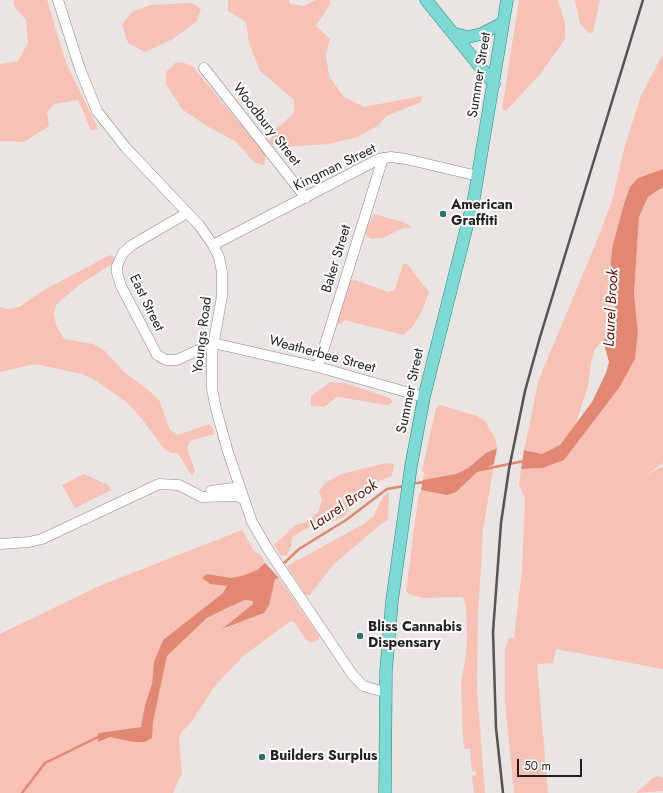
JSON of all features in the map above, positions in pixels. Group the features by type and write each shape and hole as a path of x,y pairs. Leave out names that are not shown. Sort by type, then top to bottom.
{"main road":[{"path":"426,0 494,84"},
{"name":"Summer Street","path":"385,793 385,692 392,601 410,466 424,397 474,198 507,0"},
{"path":"455,34 468,37 481,34 503,23"}],"street":[{"name":"Youngs Road","path":"58,0 80,69 97,111 126,148 199,225 213,245 221,264 223,280 221,304 211,370 213,399 243,499 252,522 269,551 359,682 363,686 385,692"},
{"name":"Woodbury Street","path":"204,68 306,198"},
{"name":"Kingman Street","path":"213,245 383,158 396,157 478,176"},
{"name":"Baker Street","path":"318,367 383,158"},
{"name":"East Street","path":"187,213 126,249 118,263 118,278 157,356 166,360 177,360 214,343"},
{"name":"Weatherbee Street","path":"214,343 318,367 424,397"},
{"path":"0,544 25,543 42,539 156,484 169,483 189,489 212,491 240,487"},
{"path":"189,489 202,497 237,496 243,499"}],"shaded area":[{"path":"14,0 47,0 66,63 97,126 97,130 91,130 78,100 54,104 47,112 49,126 24,142 0,141 0,64 18,61 28,43 26,20 14,6"},
{"path":"228,0 289,0 290,4 303,6 316,0 330,0 330,4 316,26 330,39 326,54 329,76 344,97 364,107 422,96 421,102 386,116 379,125 358,137 329,144 280,147 269,143 274,131 294,113 294,100 260,71 249,43 246,22 228,11"},
{"path":"519,0 558,0 565,23 565,39 541,73 506,111 502,109"},
{"path":"575,0 600,0 593,32 589,33 580,24"},
{"path":"192,3 201,9 197,21 173,39 145,52 128,43 122,25 132,12 151,5"},
{"path":"663,54 663,169 638,178 624,204 612,248 610,272 615,301 616,320 612,336 603,340 595,349 591,362 588,386 575,425 560,445 542,454 524,450 539,379 612,201 625,145 641,96"},
{"path":"182,62 193,67 266,155 264,165 254,162 235,141 205,125 182,109 166,84 166,72 175,63"},
{"path":"663,169 663,187 648,197 639,217 634,294 638,333 635,359 619,388 564,460 543,468 521,469 524,450 542,454 560,445 592,402 606,373 609,362 603,340 612,336 616,320 615,301 610,272 612,248 624,204 630,187 638,178"},
{"path":"663,187 663,463 645,476 663,466 663,669 556,649 553,663 537,664 548,793 514,793 505,702 505,648 509,638 514,638 522,569 525,499 519,485 521,469 543,468 564,460 619,388 635,359 638,333 634,294 639,217 648,197"},
{"path":"374,214 403,222 411,226 410,228 403,228 383,238 371,239 366,235 366,229"},
{"path":"110,255 116,258 112,264 79,285 56,305 54,314 56,325 64,339 93,344 105,351 124,372 159,400 170,430 178,435 209,424 213,428 214,434 190,441 187,448 195,471 192,476 178,453 171,453 164,449 142,419 126,402 92,378 82,374 35,364 0,372 0,307 8,309 19,307 44,290"},
{"path":"403,264 407,264 429,292 421,313 413,326 404,335 344,320 342,324 339,324 336,317 350,281 355,280 388,292 395,290"},
{"path":"330,382 345,383 390,398 393,402 388,405 337,397 324,407 311,406 311,396"},
{"path":"440,405 477,416 485,421 495,438 497,448 486,453 468,468 456,474 423,480 424,472 422,471 436,408"},
{"path":"497,448 494,464 476,473 456,492 447,495 421,490 423,480 456,474 468,468 486,453"},
{"path":"386,463 394,464 392,476 379,481 359,497 344,516 334,521 318,522 292,537 291,547 287,555 281,556 274,545 295,525 306,522 318,512 322,500 319,491 325,483 341,474"},
{"path":"494,464 483,530 478,617 477,690 485,793 474,793 472,776 476,775 476,771 472,771 470,749 464,749 463,737 461,682 467,639 466,608 463,597 423,598 409,594 406,591 418,499 421,490 447,495 476,473"},
{"path":"84,474 107,484 111,490 75,508 62,485"},
{"path":"389,492 388,520 381,524 333,565 309,596 305,594 287,566 362,525 373,517 383,497"},
{"path":"242,530 254,551 261,555 265,563 257,570 245,575 231,578 207,574 203,578 210,584 227,585 223,593 163,640 154,662 152,684 145,705 143,723 141,727 98,733 98,742 110,737 133,742 145,742 152,738 153,722 167,656 208,618 229,607 245,600 253,601 253,604 223,629 264,613 275,579 279,578 319,636 319,639 312,643 306,640 294,622 291,621 243,656 215,686 192,721 181,733 179,739 182,773 173,793 0,793 0,634 99,586"},
{"path":"265,563 279,578 275,579 269,605 264,613 222,629 253,604 253,601 245,600 229,607 207,618 167,656 153,722 152,738 145,742 133,742 110,737 98,742 98,733 141,727 145,705 152,684 154,662 163,640 223,593 227,586 210,584 202,578 207,574 231,578 245,575 257,570"},
{"path":"658,776 663,778 663,791 636,793 653,778"}],"waterway":[{"name":"Laurel Brook","path":"480,470 524,461"},
{"name":"Laurel Brook","path":"411,484 424,482"},
{"name":"Laurel Brook","path":"282,565 299,549 346,520 387,489 404,486"},
{"name":"Laurel Brook","path":"22,793 45,763 100,736"}],"railway":[{"path":"503,793 496,728 493,632 501,523 509,469 525,391 540,337 643,0"}],"place":[{"name":"American Graffiti","path":"443,214"},
{"name":"Bliss Cannabis Dispensary","path":"360,636"},
{"name":"Builders Surplus","path":"262,757"}]}
